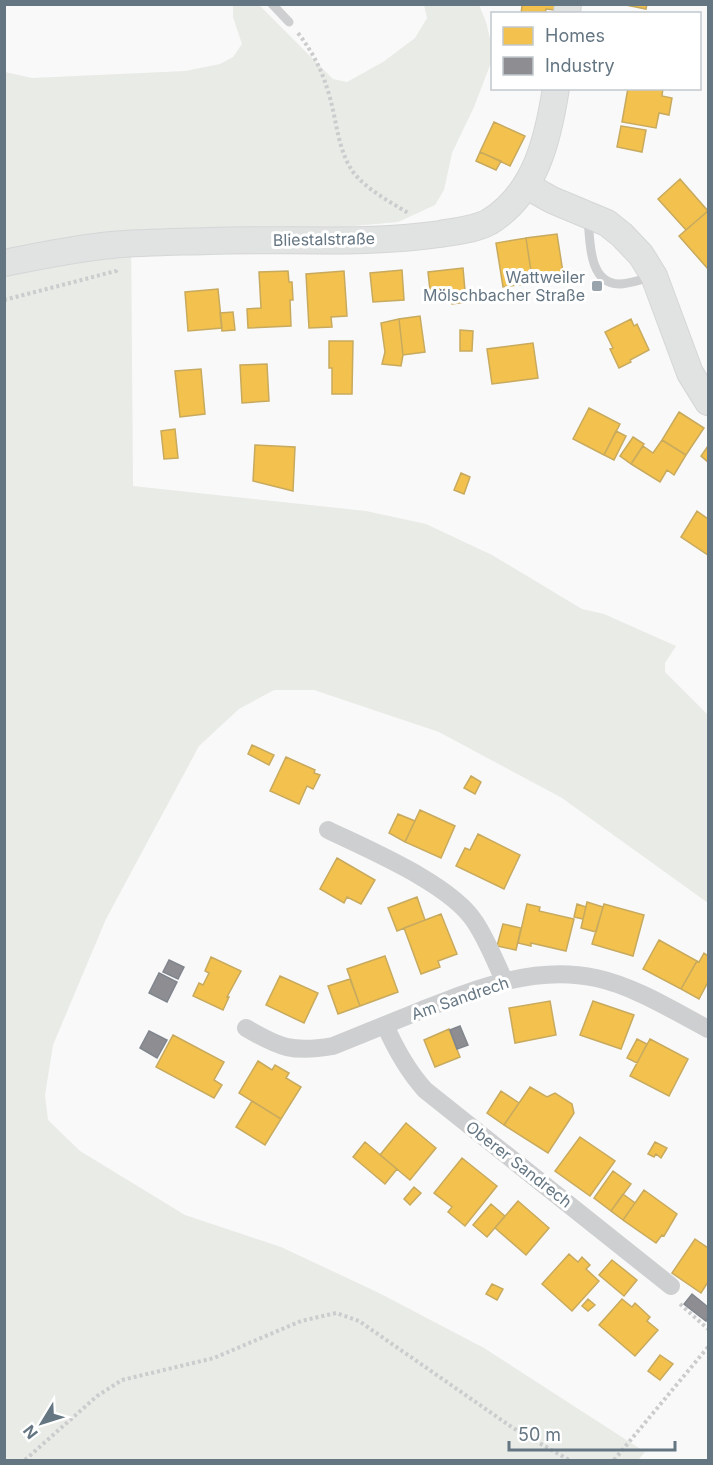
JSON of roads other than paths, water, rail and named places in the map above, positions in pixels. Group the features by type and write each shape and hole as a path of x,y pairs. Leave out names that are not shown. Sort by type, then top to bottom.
{"street":[{"name":"Bliestalstraße","path":"4,263 69,251 136,244 211,240 358,240 418,237 469,230 488,222 509,206 527,186 537,166 551,119 556,90"},
{"path":"527,186 552,200 607,223 641,255 654,276 690,373 708,402"},
{"path":"328,830 407,869 455,899 475,921 504,980"},
{"name":"Am Sandrech","path":"246,1028 281,1046 296,1050 333,1046 470,991 504,980 540,975 570,975 596,978 623,986 708,1029"},
{"name":"Oberer Sandrech","path":"385,1025 399,1057 425,1090 671,1286"}],"lane":[{"path":"272,4 289,22"},
{"path":"588,214 592,258 603,279 612,284 621,284 654,276"}],"place":[{"name":"Wattweiler Mölschbacher Straße","path":"597,286"}]}
